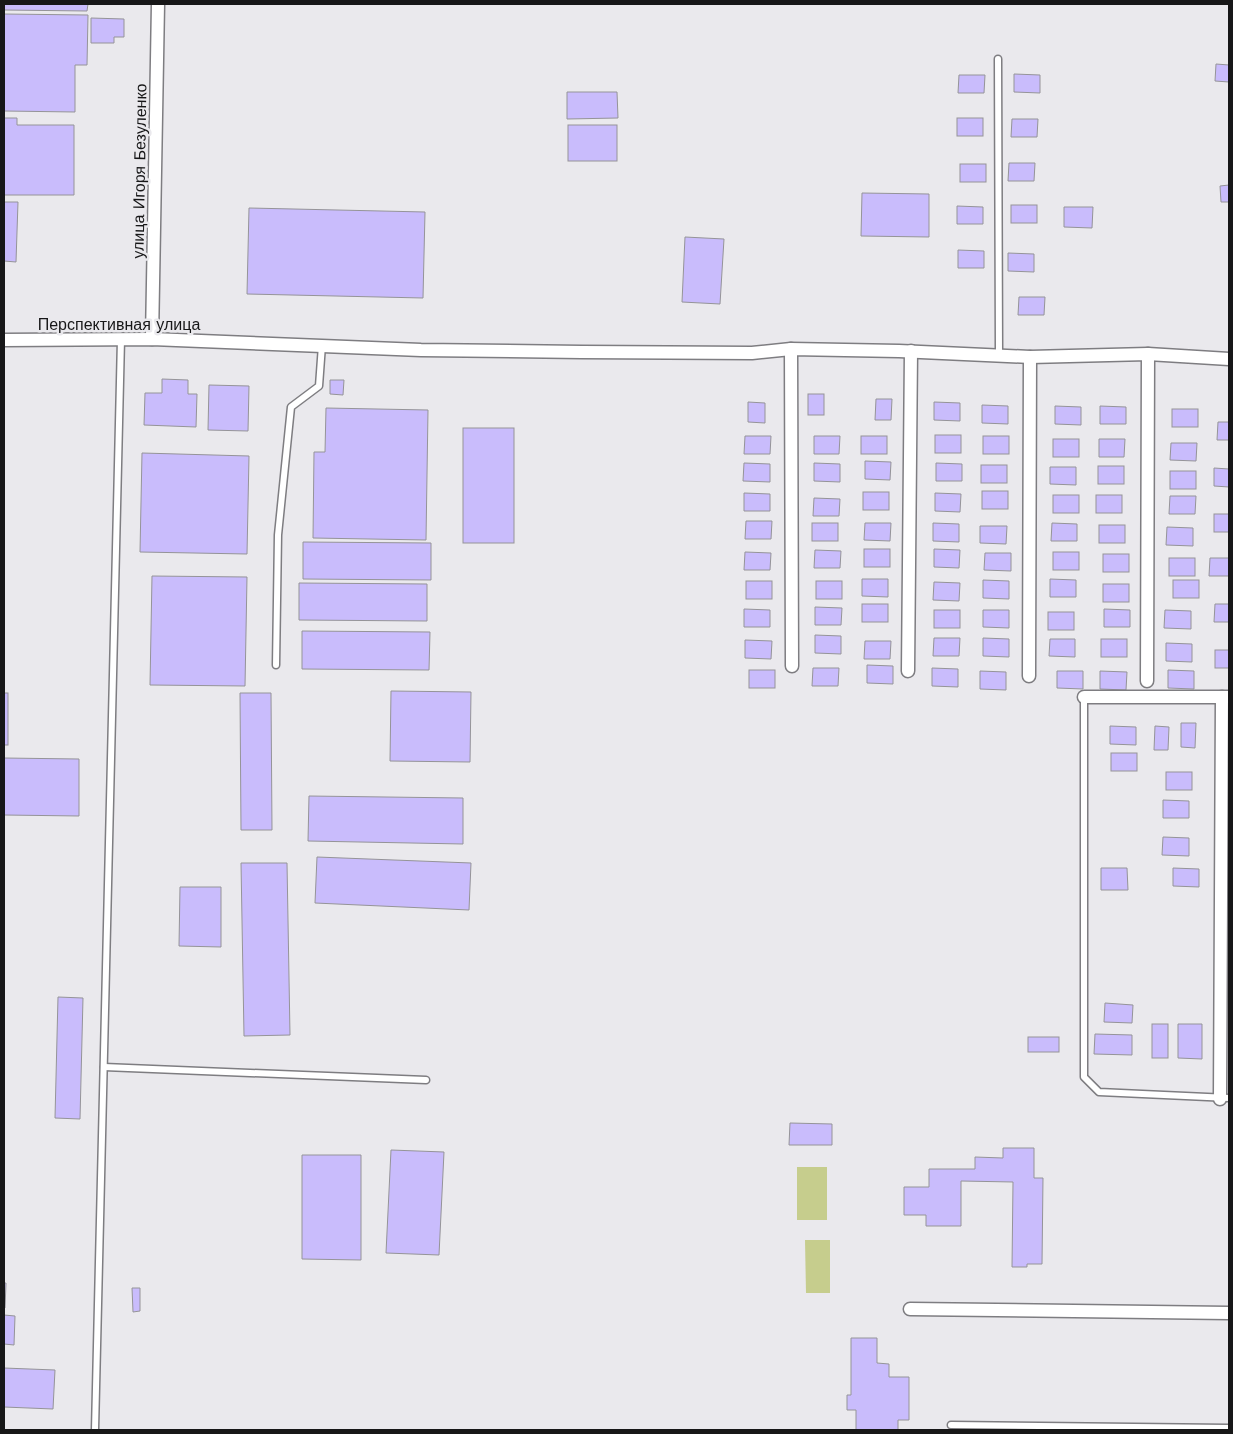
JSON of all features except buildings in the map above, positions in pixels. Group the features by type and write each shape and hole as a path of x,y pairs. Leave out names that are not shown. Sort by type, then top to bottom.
{"street":[{"name":"улица Игоря Безуленко","path":"152,339 158,4"},
{"name":"Перспективная улица","path":"4,340 152,339 421,350 582,352 752,353 791,349 911,351 1030,357 1148,354 1229,359"},
{"path":"791,349 792,666"},
{"path":"908,671 911,351"},
{"path":"1147,681 1148,354"},
{"path":"1029,676 1030,357"},
{"path":"1084,697 1226,697 1225,1098"},
{"path":"910,1310 1229,1312"}],"lane":[{"path":"998,59 999,355"},
{"path":"95,1430 121,339"},
{"path":"276,665 278,536 290,408 319,386 322,345"},
{"path":"1084,697 1084,1077 1098,1092 1225,1098"},
{"path":"104,1067 426,1080"},
{"path":"951,1425 1229,1428"}],"green space":[{"path":"797,1167 827,1167 827,1220 797,1220"},
{"path":"805,1240 830,1240 830,1293 806,1293"}]}
